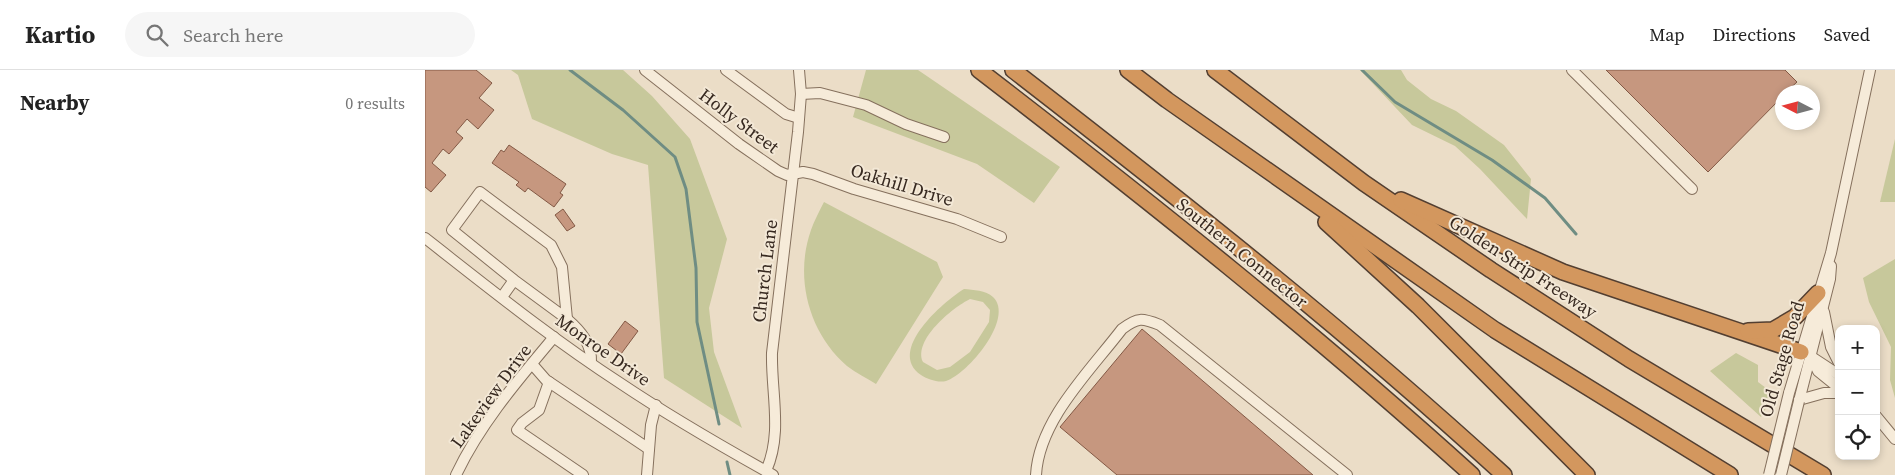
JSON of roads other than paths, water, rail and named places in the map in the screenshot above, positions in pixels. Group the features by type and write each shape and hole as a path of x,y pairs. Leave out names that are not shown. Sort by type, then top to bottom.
{"highway":[{"name":"Southern Connector","path":"979,70 1217,256 1358,373 1472,475"},
{"name":"Southern Connector","path":"1013,70 1268,270 1403,385 1504,475"},
{"path":"1128,70 1277,178 1503,335 1730,475"},
{"name":"Golden Strip Freeway","path":"1215,70 1364,183 1546,306 1713,410 1823,475"},
{"path":"1277,178 1418,306 1587,475"},
{"path":"1364,183 1563,272 1806,354"},
{"path":"1740,332 1773,330 1820,300"}],"street":[{"name":"Holly Street","path":"645,70 739,144 778,171 792,175"},
{"path":"726,70 786,114 799,118"},
{"path":"1572,70 1692,189"},
{"name":"Old Stage Road","path":"1781,475 1799,400 1806,354 1831,253 1870,70"},
{"name":"Church Lane","path":"769,473 776,432 772,353 799,118 801,94 799,71"},
{"path":"801,94 820,93 866,105 906,124 943,137"},
{"name":"Oakhill Drive","path":"792,175 803,172 813,174 854,189 957,219 1001,237"},
{"path":"567,318 562,267 551,245 480,192 452,230 514,280 579,328 590,348 591,363"},
{"name":"Monroe Drive","path":"425,238 591,363 656,405 769,473"},
{"name":"Old Stage Road","path":"1769,475 1789,393 1806,354 1820,300 1830,279 1831,253"},
{"path":"502,297 514,280"},
{"path":"1820,300 1831,347 1835,355"},
{"path":"1036,475 1037,462 1053,419 1122,329 1133,321 1144,319 1160,326 1347,475"},
{"name":"Lakeview Drive","path":"456,475 486,425 531,364 554,337"},
{"path":"1806,354 1835,372"},
{"path":"1806,354 1818,371 1835,385"},
{"path":"531,364 549,382 649,449"},
{"path":"549,382 539,410 522,423 517,430 583,475"},
{"path":"1799,400 1824,393 1835,393"},
{"path":"647,475 656,405"},
{"path":"1880,421 1895,440"}],"waterway":[{"path":"570,70 623,110 675,157 686,189 696,268 697,322 719,424"},
{"path":"1362,70 1395,102 1492,160 1545,198 1576,234"},
{"path":"727,462 730,475"}]}
